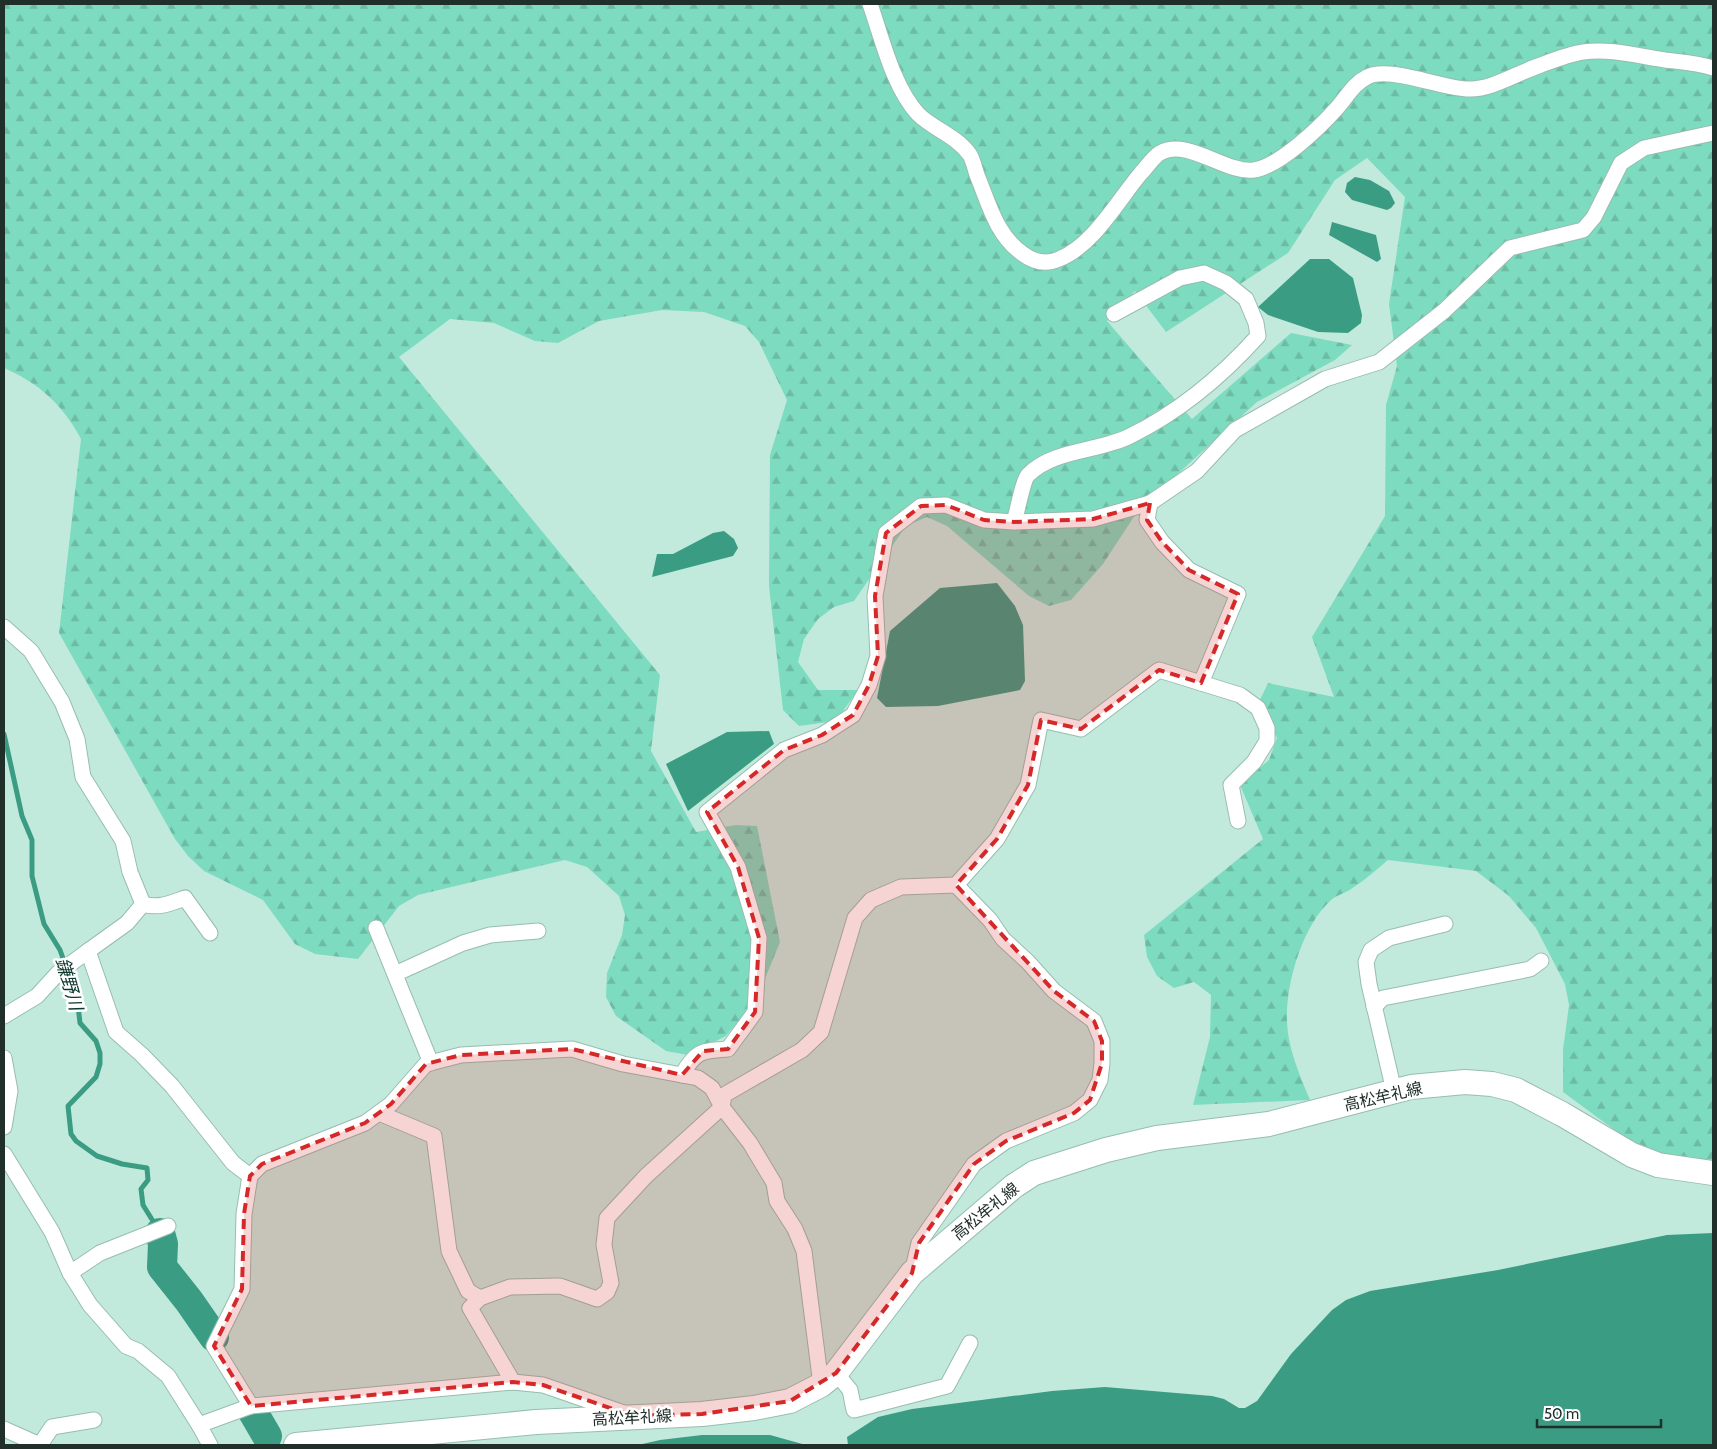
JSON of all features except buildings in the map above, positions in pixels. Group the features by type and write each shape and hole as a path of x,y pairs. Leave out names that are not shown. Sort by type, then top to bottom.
{"main road":[{"name":"高松牟礼線","path":"296,1445 536,1422 702,1414 754,1408 790,1401 829,1379 912,1273 1014,1186 1034,1173 1106,1150 1157,1138 1269,1124 1411,1087 1466,1082 1492,1084 1516,1090 1562,1114 1632,1155 1658,1165 1713,1174"}],"street":[{"path":"870,4 894,71 905,94 919,114 954,140 970,156 992,214 1002,234 1014,248 1029,258 1046,263 1060,259 1076,250 1090,238 1128,189 1159,154 1173,148 1237,168 1253,170 1269,166 1311,134 1338,107 1354,85 1370,74 1392,74 1455,89 1473,90 1497,83 1529,69 1583,52 1619,52 1713,68"},
{"path":"682,1075 688,1063 702,1051 728,1050 755,1012 759,938 738,867 707,812 784,750 822,735 853,714 869,685 878,656 875,596 886,533 921,506 946,505 984,520 1014,522 1093,519 1150,503 1197,470 1235,430 1325,379 1379,362 1444,311 1510,248 1583,230 1594,217 1621,163 1644,148 1713,133"},
{"path":"1014,522 1026,476 1044,462 1129,437 1181,407 1237,359 1258,336 1256,323 1246,299 1226,283 1204,273 1180,278 1114,314"},
{"path":"1150,503 1147,520 1162,542 1189,570 1238,594 1201,683"},
{"path":"4,627 31,652 62,702 77,739 83,777 123,841 130,872 143,904 151,907 161,907 186,898 210,933"},
{"path":"956,885 997,839 1028,785 1041,720 1082,728 1159,670 1240,695 1258,708 1267,728 1267,741 1254,762 1231,785 1238,821"},
{"path":"513,1382 470,1308 480,1298 510,1287 560,1286 597,1299 607,1292 610,1283 604,1245 607,1218 646,1176 722,1107 724,1095 802,1050 821,1032 855,918 871,900 901,886 956,885 990,920 1003,939 1028,962 1054,991 1094,1021 1102,1041 1102,1063 1100,1080 1090,1100 1074,1113 1006,1141 974,1164 919,1243 912,1273"},
{"path":"4,1016 37,996 63,968 127,923 143,904"},
{"path":"1394,1091 1374,1007 1366,962 1371,950 1389,938 1445,924"},
{"path":"376,928 431,1063"},
{"path":"395,974 462,943 490,935 538,931"},
{"path":"88,951 116,1032 172,1086 233,1163 250,1176"},
{"path":"1374,1007 1384,998 1530,969 1541,961"},
{"path":"251,1406 214,1346 242,1289 244,1214 250,1176 262,1164 365,1124 391,1104 426,1064 461,1055 572,1049 623,1064 698,1078 712,1088 722,1107 750,1143 774,1183 777,1201 795,1229 804,1251 829,1379 850,1390 854,1410 946,1386 970,1343"},
{"path":"4,1058 10,1091 4,1127"},
{"path":"379,1113 434,1136 450,1251 468,1291 480,1298"},
{"path":"4,1154 52,1232 70,1273 90,1305 126,1346 138,1351 168,1376 210,1445"},
{"path":"70,1273 100,1253 168,1226"},
{"path":"199,1425 251,1406 513,1382 543,1385 633,1416"},
{"path":"4,1429 40,1445 52,1427 94,1420"}],"highlighted area":[{"path":"1150,503 1147,520 1162,542 1189,570 1238,594 1201,683 1159,670 1081,729 1041,720 1028,785 997,839 956,885 1054,991 1094,1021 1102,1041 1102,1063 1090,1100 1074,1113 1006,1141 974,1164 919,1243 912,1273 836,1373 790,1401 702,1414 633,1416 543,1385 513,1382 251,1406 214,1346 242,1289 244,1214 250,1176 262,1164 365,1123 391,1104 426,1064 461,1055 572,1049 682,1075 703,1051 728,1049 755,1012 759,938 738,867 707,812 784,750 822,735 853,715 869,685 878,656 875,596 886,533 921,506 946,505 984,520 1014,522 1093,519"}],"green space":[{"path":"4,4 1713,4 1713,1160 1650,1156 1563,1092 1563,1050 1569,1005 1565,984 1536,928 1509,896 1476,871 1388,860 1356,886 1331,900 1312,924 1298,955 1287,1004 1287,1019 1289,1040 1310,1100 1193,1105 1210,1037 1211,995 1194,982 1174,988 1157,976 1147,957 1144,935 1263,839 1240,785 1269,760 1277,738 1259,702 1268,683 1334,697 1312,637 1385,516 1386,405 1397,366 1389,304 1405,197 1367,158 1335,180 1288,253 1166,332 1135,291 1107,321 1192,419 1291,333 1352,345 1335,360 1257,402 1139,509 1103,564 1071,600 1049,606 1029,596 947,526 927,517 906,526 854,601 834,607 818,619 804,639 798,662 818,690 858,690 836,721 799,726 783,710 769,586 770,455 787,400 759,342 745,326 704,312 662,310 599,321 558,343 535,341 494,323 450,319 399,357 660,675 651,751 696,832 736,825 757,826 780,942 764,981 740,1019 726,1036 688,1055 666,1051 616,1016 606,997 607,973 622,935 625,915 619,896 587,867 565,860 418,895 399,906 358,959 315,954 295,944 263,900 204,871 188,856 175,839 59,633 81,439 66,416 49,396 17,374 4,368"}],"shaded area":[{"path":"1355,177 1370,180 1389,191 1395,203 1387,210 1352,200 1345,192 1347,183"},
{"path":"1332,222 1376,235 1381,259 1377,262 1329,235"},
{"path":"1310,259 1329,259 1353,278 1362,315 1361,323 1348,333 1318,332 1268,315 1258,307"},
{"path":"724,531 734,539 738,548 733,556 652,577 657,554 673,554 713,533"},
{"path":"997,583 1015,606 1023,625 1025,681 1020,690 938,706 886,707 877,698 890,631 940,588"},
{"path":"769,731 774,744 688,811 666,764 727,732"},
{"path":"1713,1233 1713,1445 848,1445 847,1437 878,1417 912,1409 1052,1391 1105,1387 1212,1396 1224,1399 1239,1408 1245,1408 1257,1401 1291,1354 1332,1310 1346,1300 1370,1291 1498,1270 1667,1235"},
{"path":"702,1435 770,1435 806,1445 638,1445 660,1440"}],"waterway":[{"name":"鎌野川","path":"4,734 22,816 32,840 32,876 44,924 60,950 77,997 80,1023 96,1041 100,1053 100,1064 96,1077 68,1106 71,1134 76,1141 97,1156 122,1164 147,1168 148,1180 141,1189 143,1205 156,1226"},
{"name":"鎌野川","path":"160,1233 163,1244 162,1267 214,1337"},
{"name":"鎌野川","path":"253,1412 267,1436"}]}
